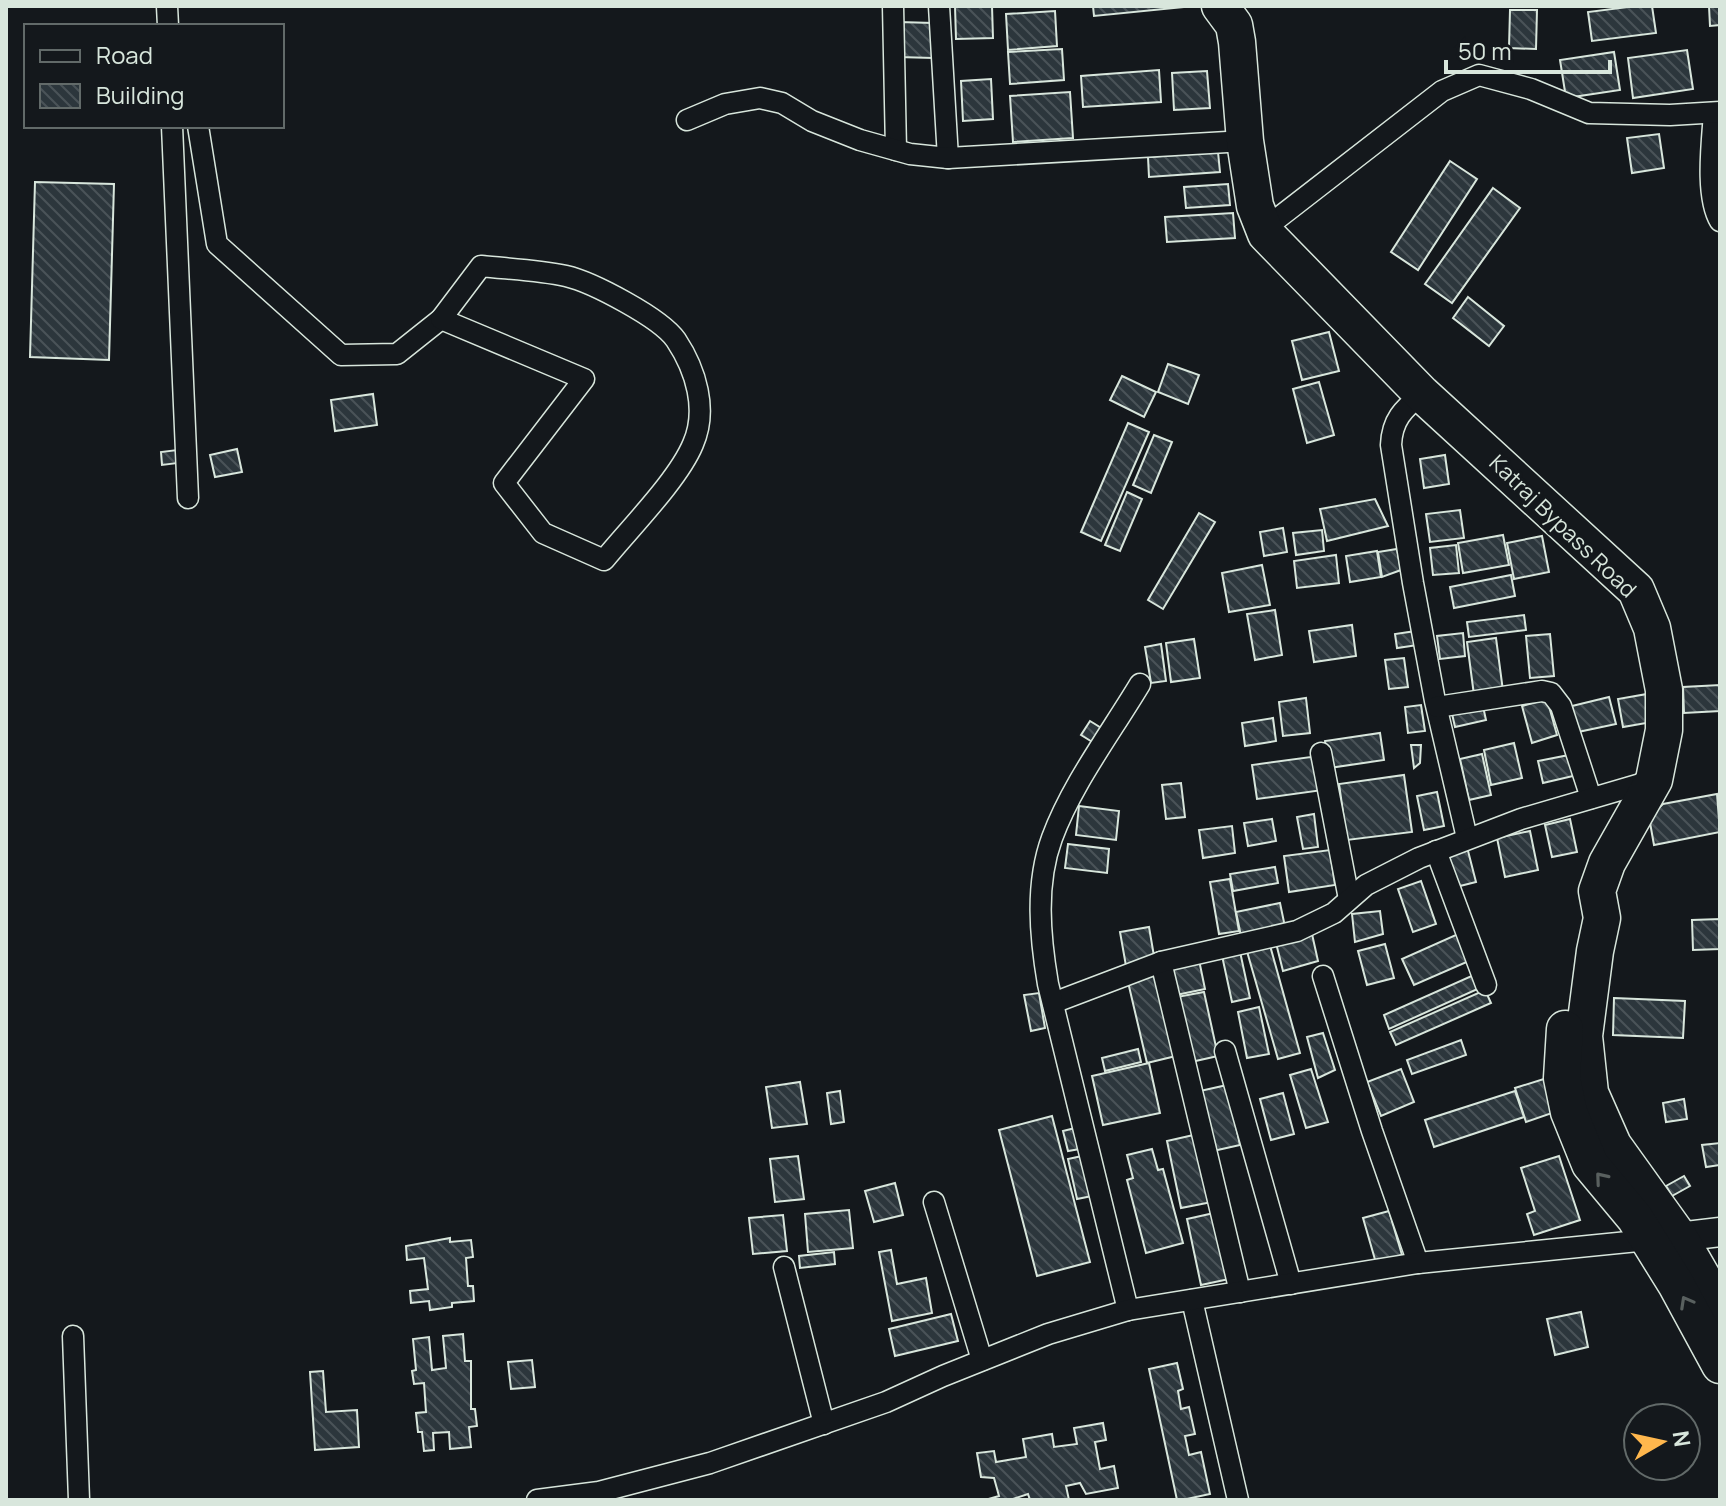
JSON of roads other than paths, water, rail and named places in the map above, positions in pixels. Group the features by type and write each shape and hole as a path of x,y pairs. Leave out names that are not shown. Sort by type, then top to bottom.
{"highway":[{"path":"1231,12 1255,206 1272,240"},
{"name":"Katraj Bypass Road","path":"1272,240 1422,394 1636,590 1652,628 1664,690 1664,730 1654,780 1607,863 1597,891 1602,918 1584,1036 1590,1093 1613,1145 1664,1239"},
{"path":"1664,1239 1720,1308"},
{"path":"1664,1239 1676,1284 1720,1365"}],"main road":[{"path":"1664,1239 1720,1232"}],"street":[{"path":"893,6 896,150"},
{"path":"939,6 948,158"},
{"path":"1272,240 1442,91 1479,75 1531,89 1589,113 1670,115 1717,112 1713,190 1715,213 1720,221"},
{"path":"687,120 725,104 760,98 782,103 812,121 860,140 896,150 948,158 1245,141"},
{"path":"172,128 188,498"},
{"path":"198,128 217,244 341,355 397,354 441,319 481,266 568,276 625,300 675,338 694,377 702,412 695,441 684,463 604,560 543,533 504,483 584,379 441,319"},
{"path":"1422,394 1403,409 1396,420 1391,430 1391,445 1413,583 1467,838"},
{"path":"1128,1310 1053,1003 1042,950 1041,923 1042,890 1051,840 1069,802 1140,684"},
{"path":"1437,707 1542,691 1551,693 1561,706 1591,798"},
{"path":"1321,753 1349,899"},
{"path":"1053,1003 1161,962 1297,931 1334,913 1366,885 1389,871 1436,851 1467,838 1654,780"},
{"path":"1436,851 1486,985"},
{"path":"1161,962 1240,1292"},
{"path":"1323,976 1418,1263"},
{"path":"1225,1051 1291,1284"},
{"path":"934,1202 982,1360"},
{"path":"537,1500 644,1482 886,1402 1048,1334 1128,1310 1418,1263 1664,1239"},
{"path":"784,1267 824,1424"},
{"path":"1192,1300 1238,1500"},
{"path":"73,1336 79,1500"}]}
